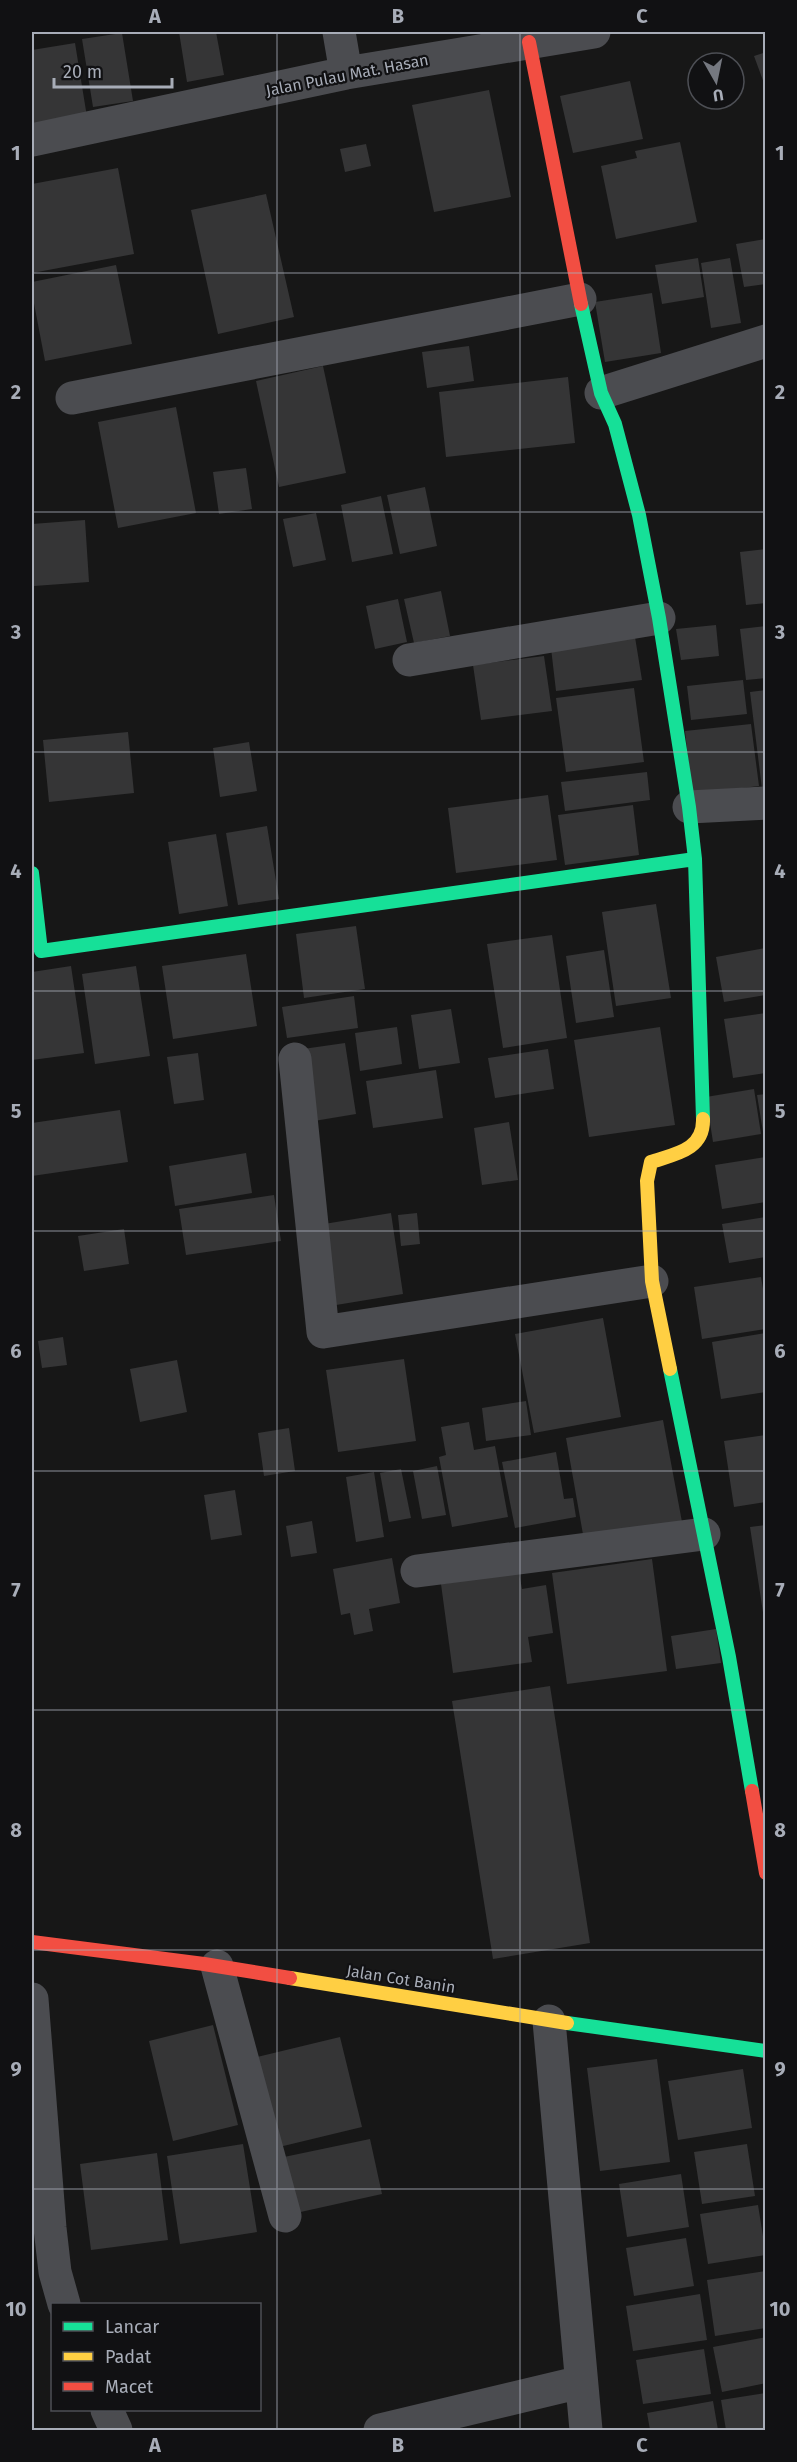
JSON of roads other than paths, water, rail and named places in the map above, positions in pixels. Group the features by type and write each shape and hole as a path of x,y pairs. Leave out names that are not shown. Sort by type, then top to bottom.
{"street":[{"path":"339,32 346,73"},
{"name":"Jalan Pulau Mat. Hasan","path":"32,140 346,73 594,32"},
{"path":"529,42 580,299 602,393 615,424 636,503 658,618 689,807 695,859 703,1131 699,1141 690,1148 651,1162 647,1181 652,1281 729,1657 763,1846 765,1873"},
{"path":"72,399 580,299"},
{"path":"602,393 765,341"},
{"path":"409,660 658,618"},
{"path":"689,807 765,803"},
{"path":"32,873 36,952 695,859"},
{"path":"295,1059 323,1332 652,1281"},
{"path":"417,1571 704,1534"},
{"name":"Jalan Cot Banin","path":"32,1942 217,1966 549,2020 765,2051"},
{"path":"217,1966 285,2216"},
{"path":"32,1999 43,2263 63,2303"},
{"path":"549,2020 586,2430"},
{"path":"380,2430 581,2382"},
{"path":"108,2411 116,2430"}]}
